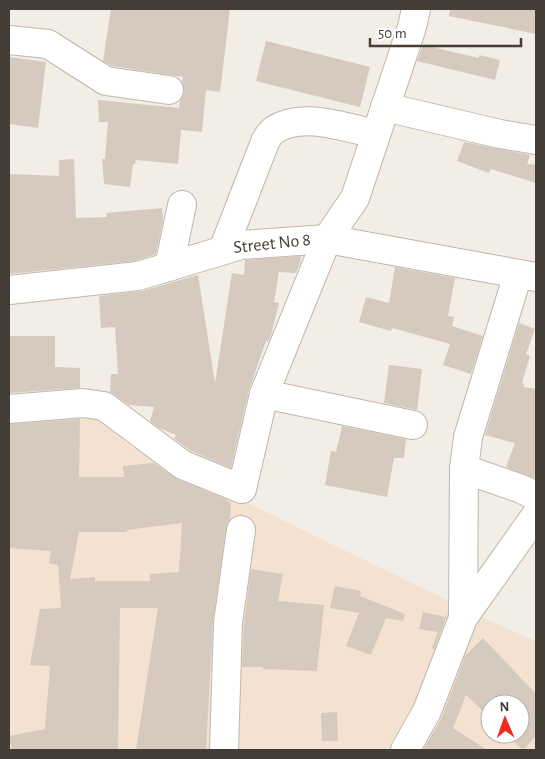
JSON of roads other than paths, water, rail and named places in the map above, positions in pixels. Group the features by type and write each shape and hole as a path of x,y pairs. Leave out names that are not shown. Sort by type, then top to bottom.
{"street":[{"path":"9,409 83,403 104,406 183,464 242,488 264,394 327,239 355,198 416,9"},
{"path":"9,40 48,44 106,81 169,90"},
{"path":"385,107 500,134 536,140"},
{"path":"223,250 265,142 272,131 286,124 300,121 336,125 376,134"},
{"path":"169,266 182,205"},
{"name":"Street No 8","path":"9,290 138,276 241,245 327,239 527,276"},
{"path":"463,618 464,469 468,436 527,276"},
{"path":"264,394 413,426"},
{"path":"464,469 519,488 536,496"},
{"path":"405,750 427,711 463,618 536,515"},
{"path":"224,750 228,623 241,530"}]}
